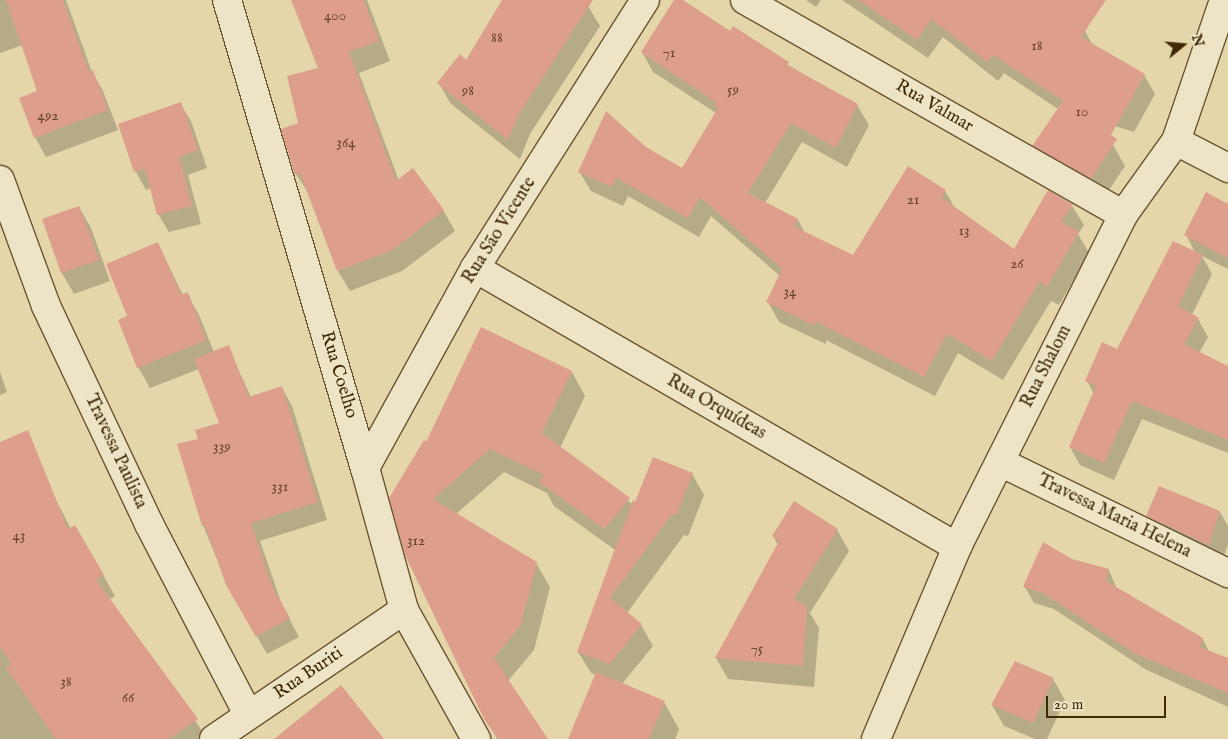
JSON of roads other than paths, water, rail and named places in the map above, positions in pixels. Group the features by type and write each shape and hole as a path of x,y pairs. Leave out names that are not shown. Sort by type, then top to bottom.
{"street":[{"name":"Rua Coelho","path":"227,0 365,468 404,610 476,739"},
{"name":"Rua São Vicente","path":"365,468 475,268 645,0"},
{"name":"Rua Valmar","path":"745,0 1123,215"},
{"name":"Rua Shalom","path":"876,739 957,547 1123,215 1176,142 1224,0"},
{"path":"1176,142 1228,168"},
{"name":"Travessa Paulista","path":"0,180 46,306 149,524 248,714"},
{"name":"Rua Orquídeas","path":"475,268 957,547"},
{"name":"Travessa Maria Helena","path":"1000,462 1228,573"},
{"name":"Rua Buriti","path":"214,739 248,714 404,610"}]}
